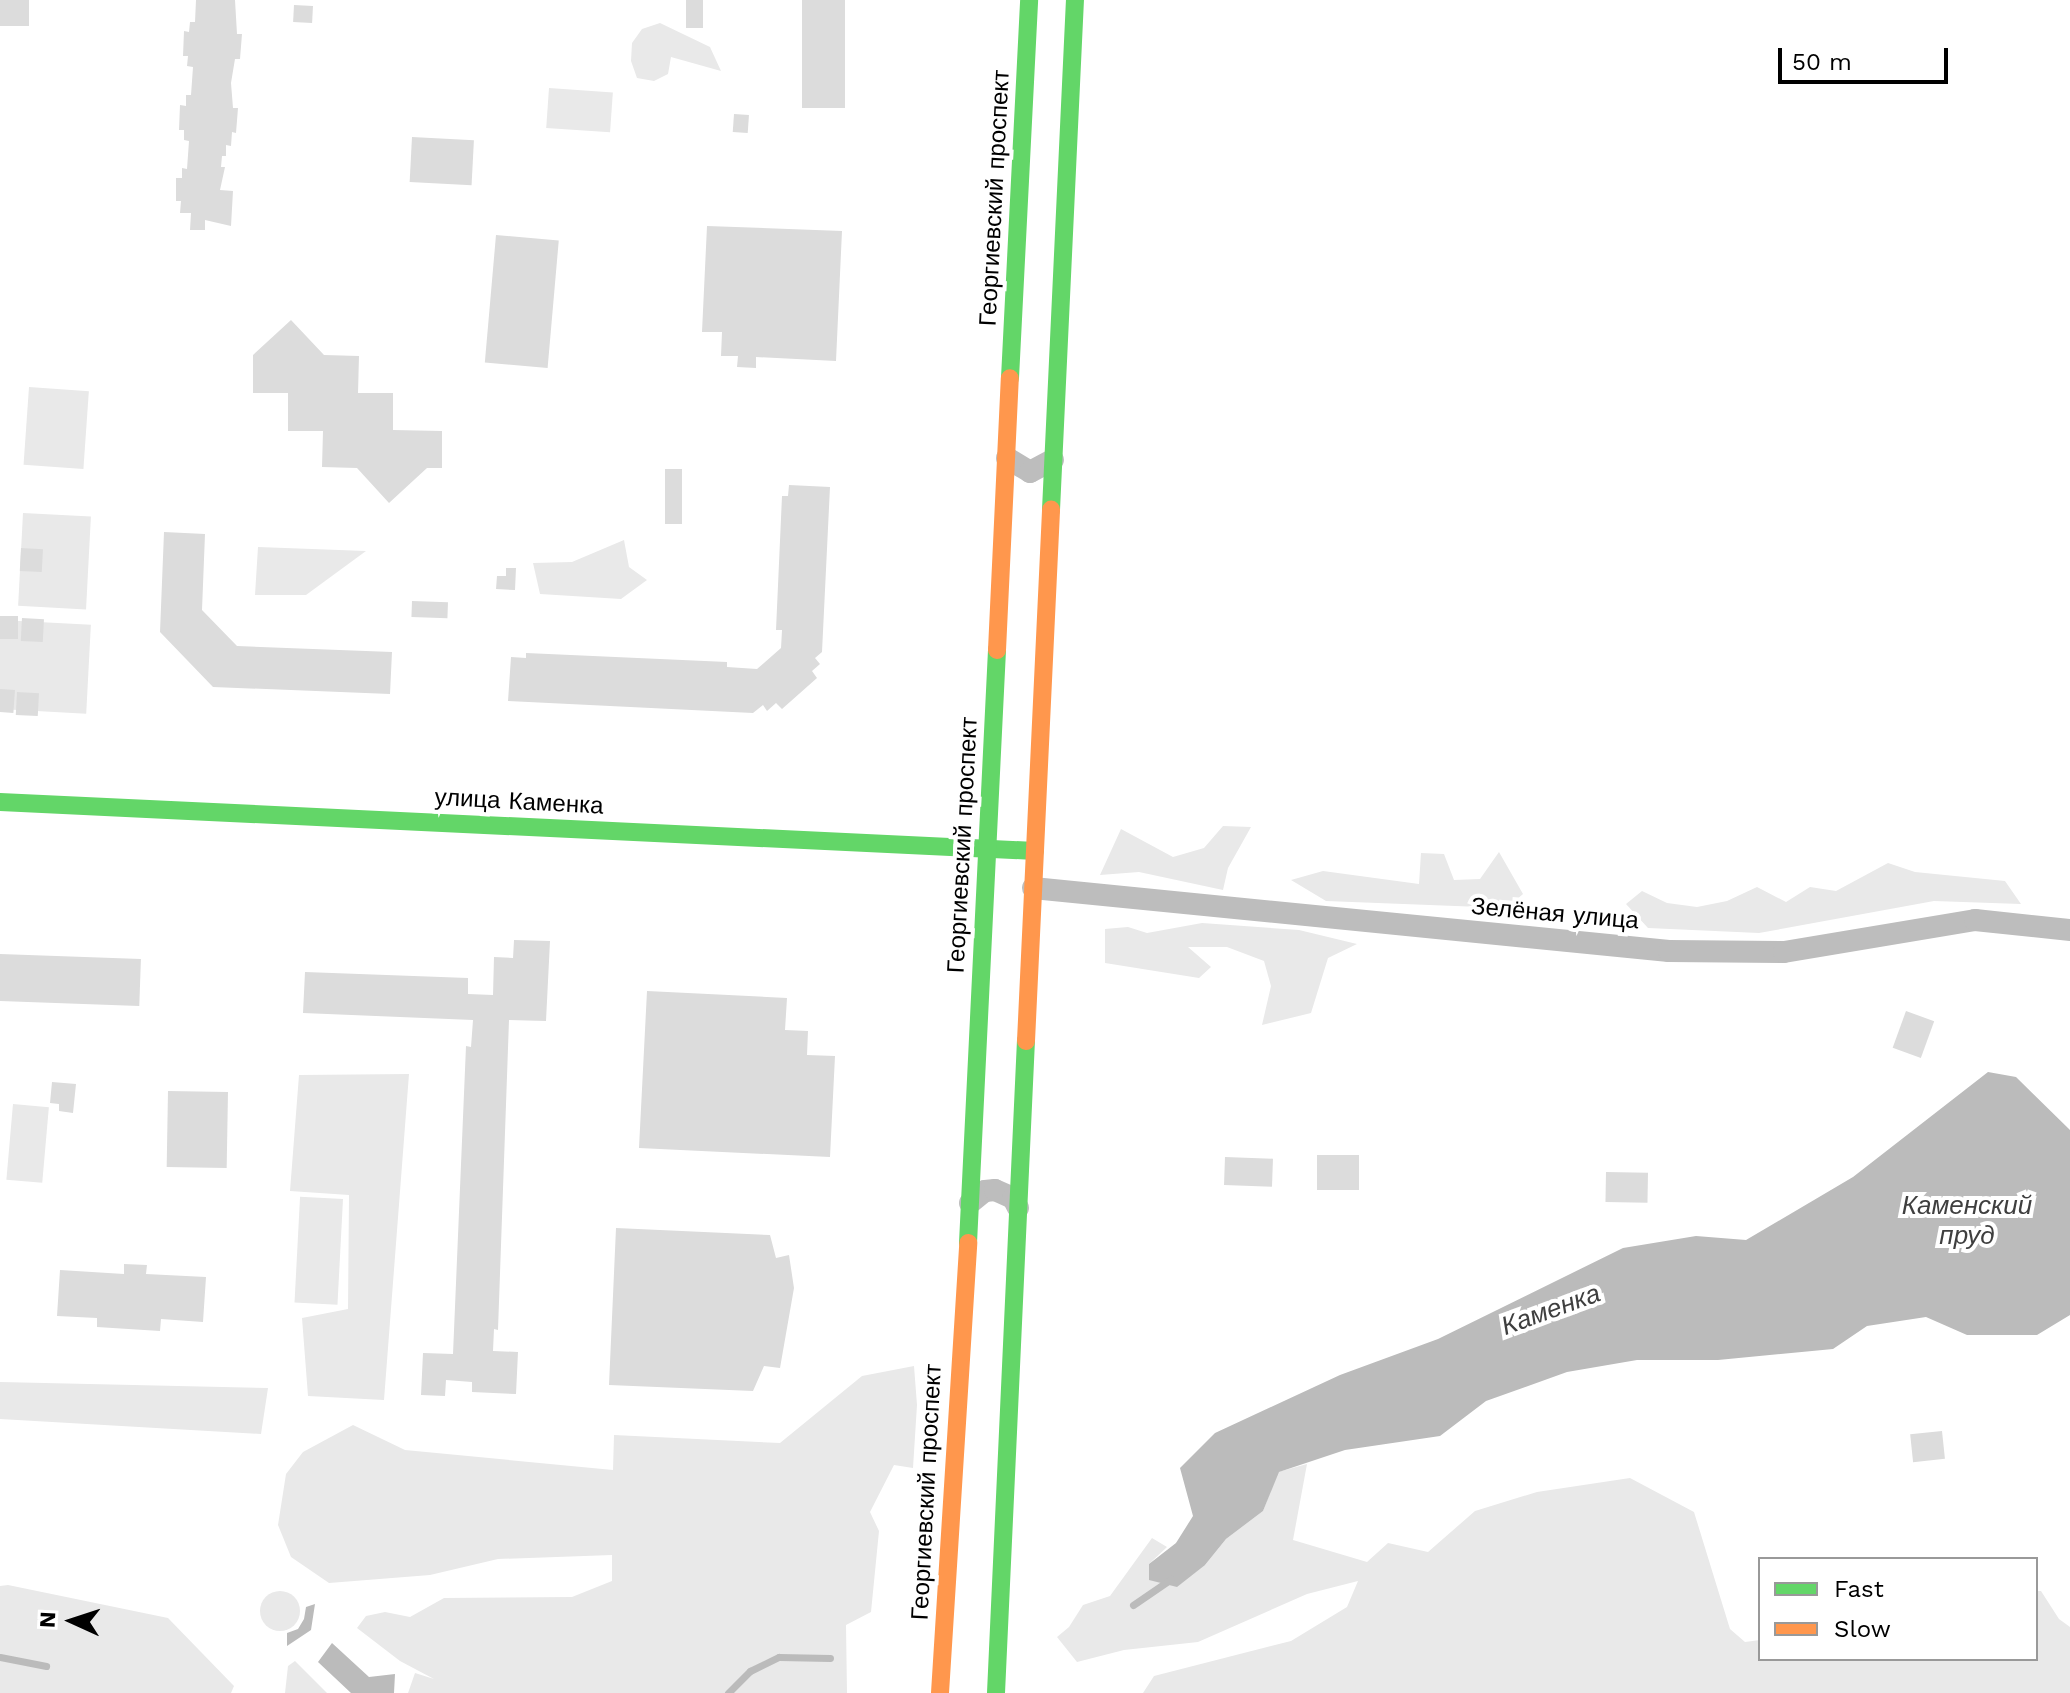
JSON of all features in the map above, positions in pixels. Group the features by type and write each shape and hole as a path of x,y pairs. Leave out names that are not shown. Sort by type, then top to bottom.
{"main road":[{"name":"Георгиевский проспект","path":"940,1693 970,1203 1029,0"},
{"path":"996,1693 1075,0"},
{"name":"улица Каменка","path":"0,802 1035,851"}],"street":[{"path":"1007,458 1030,472 1053,460"},
{"name":"Зелёная улица","path":"1033,888 1669,951 1784,952 1975,920 2070,930"},
{"path":"970,1203 985,1191 995,1190 1013,1198 1018,1208"}],"shaded area":[{"path":"660,23 710,47 721,71 671,57 668,74 654,81 637,78 631,61 632,43 642,29"},
{"path":"549,88 613,92 610,132 546,128"},
{"path":"29,387 89,391 83,469 24,465"},
{"path":"23,513 91,517 86,609 18,606"},
{"path":"624,540 629,567 647,580 621,599 540,594 533,563 572,562"},
{"path":"258,547 366,551 306,595 255,595"},
{"path":"0,620 91,625 86,714 0,709"},
{"path":"1223,826 1251,827 1228,868 1223,890 1139,872 1100,875 1121,829 1173,857 1204,848"},
{"path":"1499,852 1523,894 1507,908 1326,901 1291,880 1323,871 1419,884 1421,853 1444,854 1454,880 1480,879"},
{"path":"1888,863 1915,872 2005,881 2021,904 1934,901 1759,933 1648,928 1626,904 1642,891 1667,903 1697,907 1727,901 1757,887 1786,902 1810,887 1836,891"},
{"path":"1202,923 1299,930 1357,944 1328,958 1311,1013 1262,1025 1271,986 1264,961 1227,947 1188,947 1211,967 1199,978 1105,963 1105,929 1128,927 1147,933"},
{"path":"409,1074 384,1400 308,1396 302,1318 348,1309 349,1195 290,1191 299,1075"},
{"path":"13,1104 49,1107 42,1183 6,1180"},
{"path":"300,1197 343,1199 337,1305 295,1303"},
{"path":"914,1366 917,1405 913,1468 894,1465 870,1512 879,1531 871,1612 846,1625 847,1693 408,1693 415,1673 434,1679 400,1661 357,1628 366,1616 385,1612 410,1617 444,1598 572,1597 612,1581 612,1555 498,1559 430,1575 329,1583 291,1557 278,1525 286,1474 303,1452 353,1425 405,1450 613,1470 614,1435 780,1443 862,1376"},
{"path":"0,1382 268,1388 261,1434 0,1419"},
{"path":"1307,1464 1293,1540 1367,1562 1388,1543 1428,1552 1475,1511 1537,1492 1630,1478 1694,1512 1730,1629 1745,1642 1758,1640 1758,1661 2038,1661 2038,1591 2041,1591 2059,1619 2070,1627 2070,1693 1143,1693 1154,1676 1291,1641 1347,1607 1358,1581 1307,1594 1198,1642 1124,1650 1077,1662 1057,1637 1069,1627 1083,1605 1110,1596 1152,1538 1167,1547 1149,1564 1205,1565 1226,1539 1263,1511 1278,1472"},
{"path":"8,1585 168,1618 234,1686 231,1693 0,1693 0,1586"},
{"path":"280,1591 294,1597 300,1611 294,1625 280,1631 266,1625 260,1611 266,1597"},
{"path":"295,1661 327,1693 285,1693 288,1666"}],"water":[{"name":"Каменский пруд","path":"1988,1072 2016,1077 2070,1130 2070,1315 2037,1335 1967,1335 1926,1317 1867,1326 1833,1349 1718,1360 1637,1360 1567,1372 1486,1401 1440,1436 1345,1450 1279,1472 1263,1511 1226,1539 1205,1565 1177,1587 1149,1580 1149,1564 1176,1543 1193,1516 1180,1468 1215,1433 1340,1375 1438,1339 1623,1248 1696,1236 1746,1240 1853,1177"},
{"path":"315,1604 311,1630 287,1646 287,1633 298,1629 306,1607"},
{"path":"332,1643 369,1677 395,1674 394,1693 351,1693 318,1662"}],"building":[{"path":"0,0 29,0 29,26 0,26"},
{"path":"196,0 235,0 237,34 242,34 240,59 235,59 231,83 233,108 238,108 236,133 232,132 231,146 226,145 226,156 222,156 221,167 225,167 220,190 233,191 231,226 205,220 205,230 190,230 191,213 180,213 181,201 176,201 176,178 182,178 182,168 187,169 189,141 184,140 184,130 179,130 180,105 186,106 186,95 191,95 193,67 187,66 188,56 183,56 184,31 189,32 190,22 195,22"},
{"path":"686,0 703,0 703,28 686,28"},
{"path":"802,0 845,0 845,108 802,108"},
{"path":"294,5 313,6 312,23 293,22"},
{"path":"734,114 749,115 748,133 733,132"},
{"path":"412,137 474,140 472,185 410,182"},
{"path":"707,226 842,231 836,361 756,357 756,368 737,367 738,356 721,356 722,332 702,332"},
{"path":"496,235 559,240 548,368 485,363"},
{"path":"291,320 324,355 359,356 358,393 393,393 393,430 442,431 442,468 427,468 389,503 357,468 322,467 323,431 288,431 288,393 253,393 253,355"},
{"path":"665,469 682,469 682,524 665,524"},
{"path":"789,485 830,487 822,652 815,658 820,664 812,671 817,678 782,709 776,703 767,711 763,705 753,713 508,701 511,657 526,658 526,653 727,662 727,667 757,669 781,648 782,630 776,630 782,496 788,496"},
{"path":"164,532 205,534 202,610 237,646 392,652 390,694 213,687 160,632"},
{"path":"21,548 43,549 42,572 20,571"},
{"path":"506,568 516,568 515,590 496,589 497,576 506,576"},
{"path":"412,601 448,602 447,618 411,617"},
{"path":"0,616 18,616 18,639 0,639"},
{"path":"22,618 44,619 43,642 21,641"},
{"path":"0,689 15,690 13,713 0,712"},
{"path":"17,692 39,693 38,716 16,715"},
{"path":"514,940 550,941 546,1021 509,1020 498,1330 494,1329 493,1351 518,1352 516,1394 472,1392 472,1382 446,1380 445,1396 421,1395 423,1353 453,1354 466,1046 471,1047 473,1020 303,1013 305,972 468,978 468,994 493,995 494,957 513,958"},
{"path":"0,954 141,959 139,1006 0,1001"},
{"path":"647,991 787,998 785,1030 808,1031 807,1055 835,1056 830,1157 639,1148"},
{"path":"1906,1011 1934,1021 1921,1058 1893,1048"},
{"path":"52,1082 76,1084 73,1113 59,1111 59,1104 50,1103"},
{"path":"168,1091 228,1092 227,1168 167,1167"},
{"path":"1317,1155 1359,1155 1359,1190 1317,1190"},
{"path":"1225,1157 1273,1159 1272,1187 1224,1185"},
{"path":"1606,1172 1648,1173 1647,1203 1605,1202"},
{"path":"616,1228 770,1235 776,1258 789,1255 794,1288 780,1368 764,1366 753,1391 609,1385"},
{"path":"124,1264 147,1265 146,1274 206,1277 203,1322 161,1319 160,1331 97,1327 97,1318 57,1316 60,1270 124,1274"},
{"path":"1942,1431 1945,1459 1913,1462 1910,1434"}],"waterway":[{"name":"Каменка","path":"1133,1605 1171,1579"},
{"name":"Каменка","path":"0,1657 46,1666"},
{"name":"Каменка","path":"728,1693 750,1671 779,1657 830,1658"}],"traffic: fast":[{"path":"1010,378 1029,0"},
{"path":"1051,510 1075,0"},
{"path":"968,1243 997,650"},
{"path":"0,802 1035,851"},
{"path":"996,1693 1026,1041"}],"traffic: slow":[{"path":"997,650 1010,378"},
{"path":"1026,1041 1051,510"},
{"path":"940,1693 968,1243"}]}
